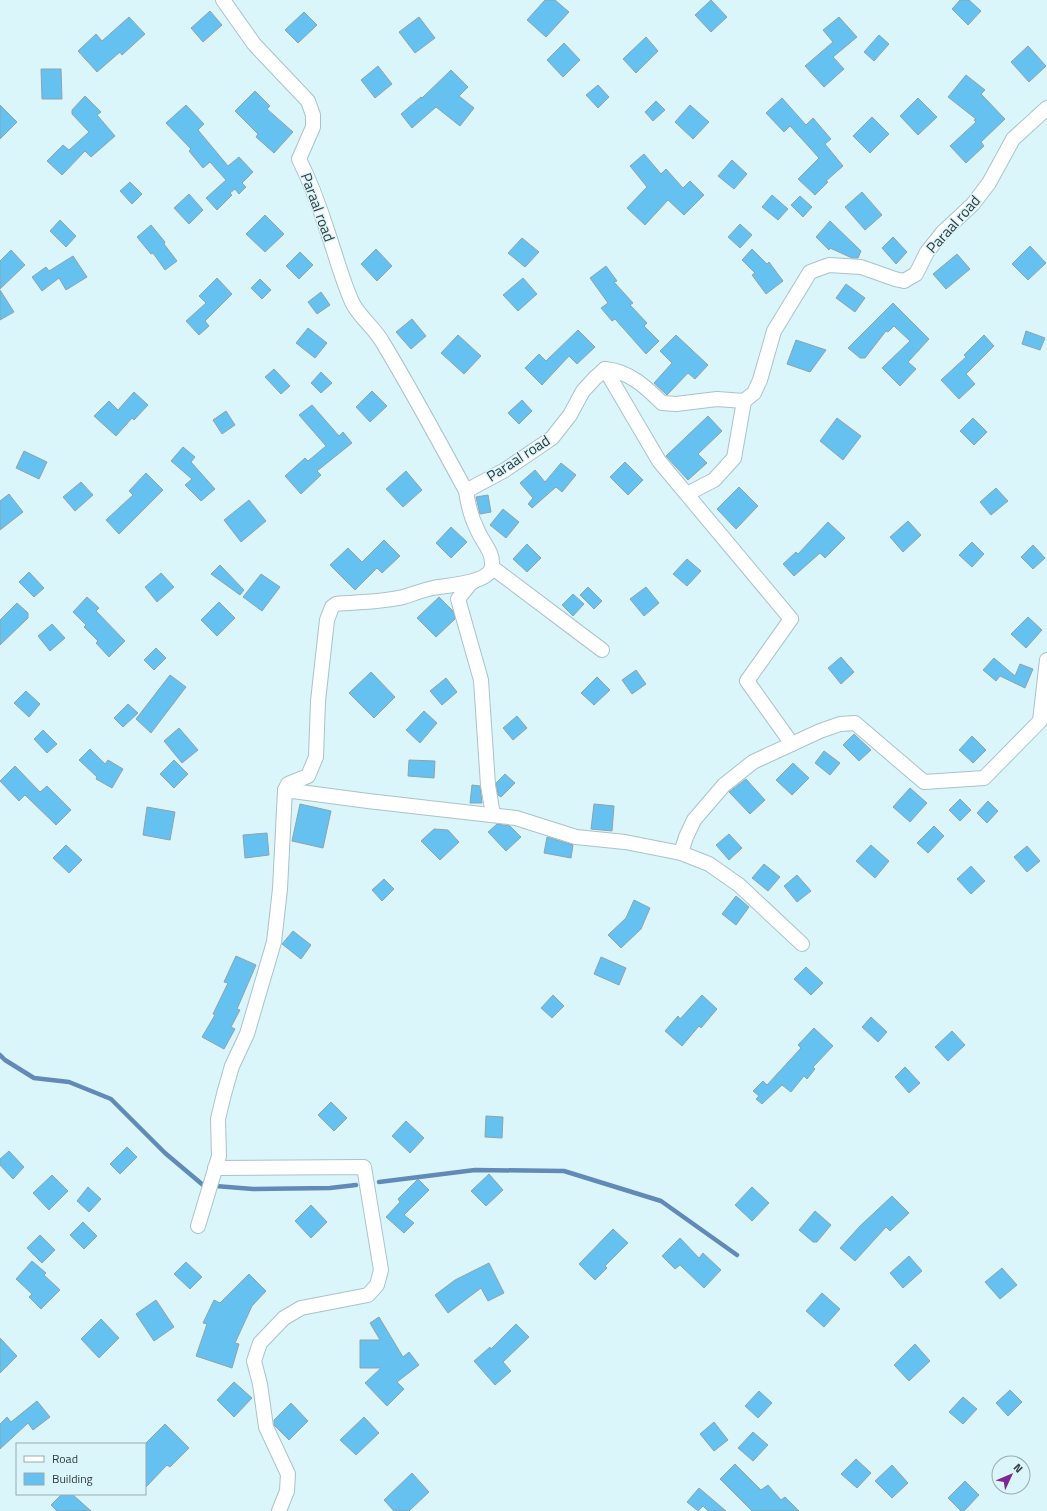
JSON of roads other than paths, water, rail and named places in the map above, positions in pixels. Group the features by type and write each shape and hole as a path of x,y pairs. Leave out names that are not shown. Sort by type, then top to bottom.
{"street":[{"name":"Paraal road","path":"223,0 254,44 308,101 313,115 313,127 299,160 308,178 328,231 343,281 353,304 366,322 380,337 412,391 466,491 505,470 552,438 570,415 583,391 605,369"},
{"name":"Paraal road","path":"744,401 754,393 760,380 774,331 810,272 829,265 861,267 904,281 916,274 927,252 943,232 973,204 989,183 1013,139 1047,108"},
{"path":"605,369 615,370 634,378 662,403 676,404 717,399 744,401 734,458 714,480 687,494"},
{"path":"605,369 660,461 791,619 747,681 792,744"},
{"path":"466,491 468,507 477,531 489,550 492,560 492,568 488,574 470,584 458,599 481,680 488,786 493,815"},
{"path":"492,568 602,650"},
{"path":"198,1226 219,1156 218,1119 224,1094 232,1066 247,1034 274,942 280,889 285,790 288,784 308,776 316,757 318,701 327,620 332,607 336,604 402,597 432,588 474,581"},
{"path":"681,853 686,837 694,820 724,785 753,762 820,731 840,724 855,723 924,782 984,778 1040,721 1047,660"},
{"path":"285,790 516,818 576,837 625,842 681,853 709,864 739,885 802,944"},
{"path":"213,1173 364,1167 381,1270 377,1285 368,1296 301,1308 284,1318 260,1343 254,1361 260,1384 266,1427 288,1474 287,1491 279,1511"}],"waterway":[{"path":"0,1055 5,1060 34,1078 69,1082 111,1099 165,1153 203,1185 253,1189 330,1188 356,1185"},
{"path":"379,1182 475,1170 564,1171 661,1201 737,1255"}]}
